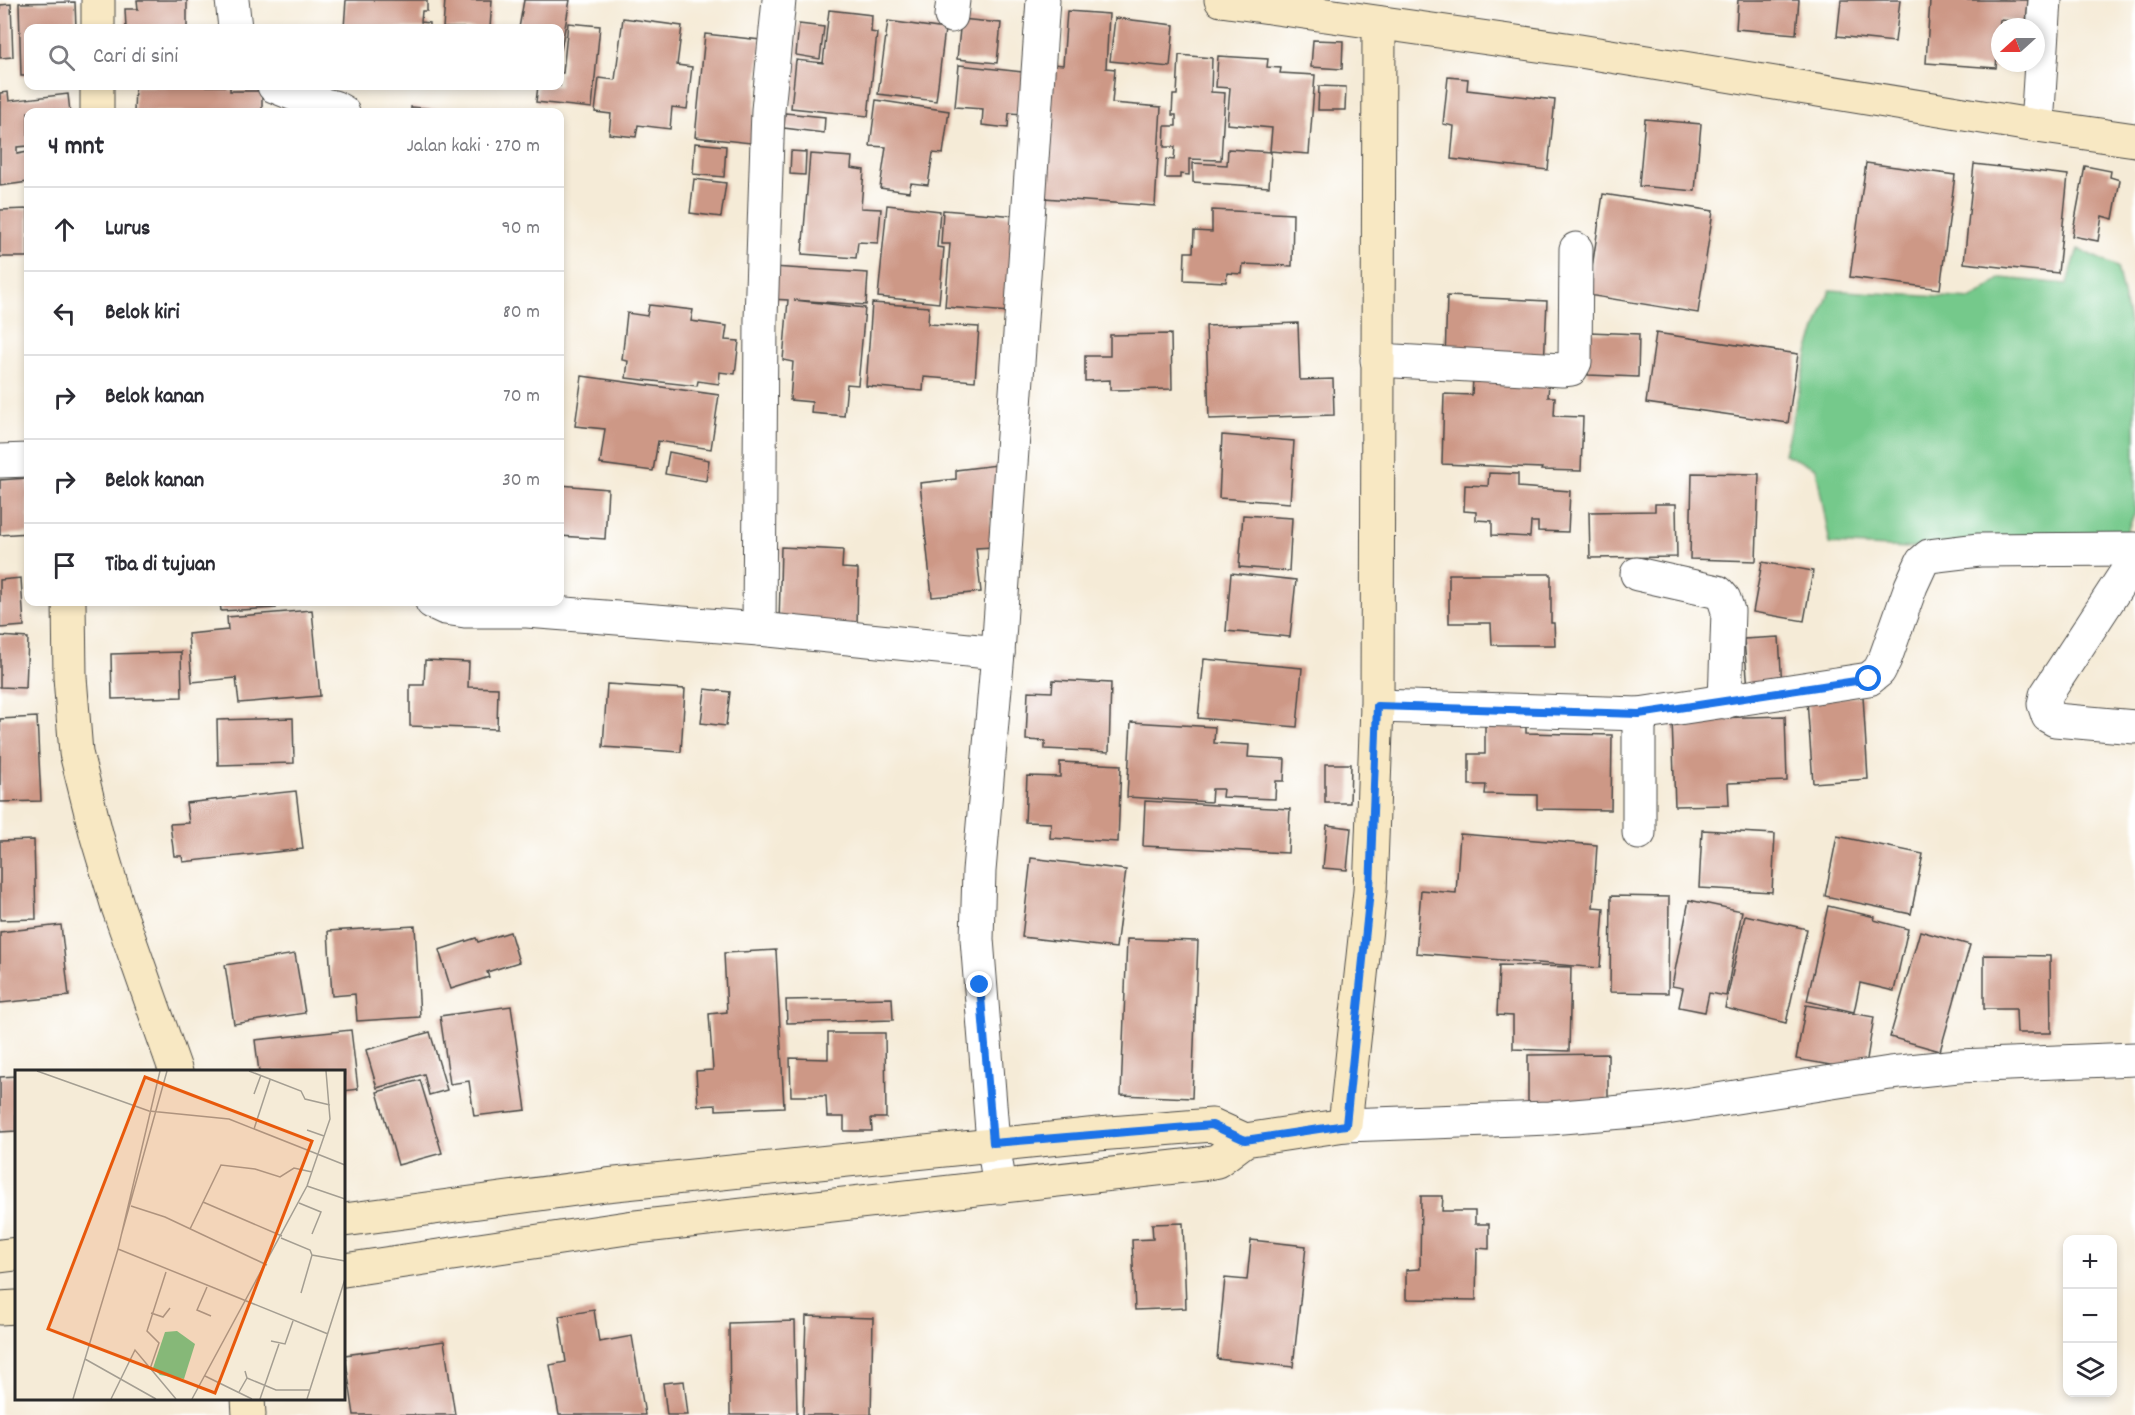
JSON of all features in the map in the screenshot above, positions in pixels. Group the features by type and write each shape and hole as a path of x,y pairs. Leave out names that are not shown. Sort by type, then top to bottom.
{"street":[{"path":"98,0 98,24"},
{"path":"232,0 235,24"},
{"path":"759,629 761,319 768,110 779,0"},
{"path":"1000,1187 993,1143 977,939 979,871 998,653 1043,0"},
{"path":"1221,0 1379,12 1604,55 2135,140"},
{"path":"2037,126 2045,0"},
{"path":"1346,1125 1370,891 1377,706 1379,12"},
{"path":"97,90 97,108"},
{"path":"284,90 336,108"},
{"path":"1377,360 1571,369 1575,362 1576,249"},
{"path":"0,460 24,460"},
{"path":"1377,706 1639,714 1869,679 1879,671 1885,659 1911,586 1922,562 1929,556 1979,550 2135,549"},
{"path":"2135,559 2046,695 2044,704 2048,716 2055,720 2135,728"},
{"path":"1637,574 1718,592 1724,598 1728,611 1725,702"},
{"path":"69,606 69,677 76,753 115,897 176,1070"},
{"path":"441,606 465,611 527,610 759,629 998,653"},
{"path":"1639,714 1639,833"},
{"path":"345,1270 627,1228 1202,1164 1217,1161 1245,1140 1346,1125 1550,1118 1659,1108 1901,1072 1958,1066 2135,1059"},
{"path":"345,1220 606,1185 993,1143 1212,1125 1245,1140"},
{"path":"0,1256 15,1254"},
{"path":"0,1308 15,1307"},
{"path":"248,1400 249,1415"}],"green space":[{"path":"2078,249 2117,267 2135,350 2135,513 2126,533 1908,548 1830,544 1816,468 1784,454 1809,349 1830,290 1972,299 2001,278 2067,284"}],"building":[{"path":"137,0 187,0 187,24 126,24 125,9 138,9"},
{"path":"346,0 427,0 427,11 422,11 421,22 429,24 344,24"},
{"path":"445,0 492,0 490,24 443,24"},
{"path":"524,0 570,0 564,33 564,24 520,24"},
{"path":"1738,0 1799,0 1796,34 1736,29"},
{"path":"1841,0 1900,0 1895,42 1837,36"},
{"path":"1930,0 2028,0 2026,18 1991,18 1991,68 1926,63"},
{"path":"75,2 76,24 24,24 24,76 21,76 19,3"},
{"path":"11,4 13,57 0,58 0,5"},
{"path":"829,10 872,15 871,32 877,33 868,116 791,108 796,60 823,63"},
{"path":"1067,11 1109,14 1106,68 1115,69 1112,103 1161,107 1155,206 1044,198 1053,64 1063,65"},
{"path":"623,18 682,26 677,65 692,67 687,109 672,107 670,129 638,125 636,137 609,134 611,114 595,112 599,78 615,80"},
{"path":"1115,18 1174,25 1170,67 1110,61"},
{"path":"961,19 1001,23 997,63 957,59"},
{"path":"888,21 945,29 936,101 878,94"},
{"path":"568,23 600,26 592,108 536,102 538,90 564,90"},
{"path":"799,24 824,27 820,59 796,55"},
{"path":"705,34 761,40 751,143 695,137"},
{"path":"1313,40 1343,41 1342,69 1311,67"},
{"path":"1179,55 1212,58 1211,92 1225,93 1221,160 1189,159 1189,175 1180,174 1180,178 1165,178 1166,159 1174,160 1175,147 1164,147 1165,126 1176,126 1176,115 1172,115 1173,95 1177,95"},
{"path":"1218,56 1268,59 1267,67 1281,68 1280,73 1315,75 1309,154 1270,151 1272,128 1227,124 1230,88 1216,87"},
{"path":"959,65 1031,73 1027,114 1009,113 1008,128 982,125 983,109 955,107"},
{"path":"1448,77 1468,79 1467,90 1555,100 1548,170 1451,159 1454,126 1443,124"},
{"path":"1319,86 1346,87 1345,110 1318,110"},
{"path":"135,90 262,91 262,108 134,108"},
{"path":"8,92 9,101 68,94 70,108 24,108 24,146 17,147 17,154 24,153 24,183 0,186 0,93"},
{"path":"876,100 949,111 943,154 933,153 928,185 911,183 909,192 880,188 886,147 870,146"},
{"path":"785,113 825,117 824,133 784,128"},
{"path":"1645,119 1701,124 1695,191 1639,186"},
{"path":"695,143 726,146 724,177 693,174"},
{"path":"1228,149 1271,152 1269,187 1193,182 1193,163 1227,165"},
{"path":"791,151 806,152 805,175 790,174"},
{"path":"810,154 852,157 851,168 864,170 861,208 881,209 878,243 858,242 856,258 802,254"},
{"path":"1866,163 1955,175 1940,289 1850,277"},
{"path":"1974,164 2068,175 2058,273 1964,263"},
{"path":"2085,166 2111,171 2110,177 2120,180 2113,219 2102,216 2098,241 2072,236"},
{"path":"694,179 726,183 721,217 690,213"},
{"path":"1603,194 1713,211 1698,313 1588,295"},
{"path":"887,205 940,211 937,247 944,248 939,303 878,297"},
{"path":"24,209 24,257 0,257 0,210"},
{"path":"943,210 1017,216 1010,312 945,307 950,244 941,244"},
{"path":"1212,210 1293,214 1292,266 1243,264 1242,274 1227,273 1226,282 1184,280 1185,252 1193,252 1194,231 1212,232"},
{"path":"772,267 868,273 866,305 794,300 865,308 858,385 847,384 844,416 811,413 812,402 790,400 793,362 783,360 788,300 770,299"},
{"path":"1447,296 1547,301 1544,366 1445,360"},
{"path":"872,303 929,307 928,324 979,327 975,381 924,377 923,391 866,386"},
{"path":"649,305 693,310 691,321 727,326 725,340 739,341 735,374 720,372 719,384 698,381 697,386 626,378 628,361 622,360 627,313 647,316"},
{"path":"1298,323 1300,380 1333,379 1334,415 1209,419 1206,326"},
{"path":"1589,332 1639,334 1638,377 1588,375"},
{"path":"1656,333 1798,354 1788,423 1646,403"},
{"path":"1171,334 1172,389 1110,390 1110,380 1085,381 1085,356 1110,356 1110,335"},
{"path":"582,376 719,395 711,449 658,441 653,471 600,464 605,429 575,426"},
{"path":"1473,379 1549,382 1548,397 1555,397 1554,416 1583,417 1581,471 1442,464 1444,394 1472,395"},
{"path":"1222,435 1294,441 1290,503 1219,498"},
{"path":"669,452 709,460 706,481 665,474"},
{"path":"997,465 1002,509 990,510 993,547 976,548 981,592 932,597 920,483 956,479 956,470"},
{"path":"1489,473 1518,474 1518,487 1570,491 1568,532 1538,531 1538,522 1531,522 1530,537 1492,535 1492,521 1476,520 1476,512 1464,511 1465,485 1488,486"},
{"path":"1692,473 1759,474 1756,561 1690,559"},
{"path":"24,478 24,533 0,535 0,480"},
{"path":"564,485 608,489 605,539 564,536"},
{"path":"1655,504 1676,504 1677,557 1590,558 1589,512 1655,511"},
{"path":"1243,515 1292,518 1289,571 1239,567"},
{"path":"781,547 843,550 842,568 858,569 857,627 779,624"},
{"path":"1762,562 1813,571 1804,621 1753,612"},
{"path":"1231,573 1296,580 1290,637 1226,631"},
{"path":"1449,574 1551,574 1551,623 1554,623 1555,645 1492,645 1491,623 1449,623"},
{"path":"21,578 24,626 0,628 0,580"},
{"path":"220,606 276,606 276,608 221,611"},
{"path":"312,610 320,696 239,703 236,678 192,682 188,634 228,630 227,617"},
{"path":"0,636 28,638 26,688 0,687"},
{"path":"1779,637 1782,687 1748,689 1744,639"},
{"path":"181,652 182,697 112,699 111,654"},
{"path":"1204,659 1302,668 1297,727 1198,718"},
{"path":"425,660 469,662 468,687 498,688 497,729 410,726 410,685 424,685"},
{"path":"1053,680 1111,683 1109,752 1045,749 1045,741 1026,740 1028,691 1052,692"},
{"path":"607,684 685,689 681,752 603,747"},
{"path":"705,689 730,692 726,726 701,723"},
{"path":"1863,696 1868,779 1813,783 1807,700"},
{"path":"1785,716 1787,781 1728,783 1729,805 1675,806 1672,719"},
{"path":"37,717 41,801 0,802 0,719"},
{"path":"293,718 294,763 218,765 217,720"},
{"path":"1485,721 1526,721 1526,733 1612,735 1611,810 1537,809 1537,795 1485,794 1486,785 1469,785 1469,754 1485,754"},
{"path":"1131,722 1215,727 1214,743 1249,745 1248,757 1285,759 1284,781 1276,781 1275,799 1222,797 1223,789 1212,789 1211,802 1127,797"},
{"path":"1060,762 1121,765 1118,842 1050,838 1051,823 1025,822 1027,776 1060,777"},
{"path":"1325,764 1351,764 1350,803 1325,803"},
{"path":"296,791 303,849 183,862 182,856 174,856 170,824 189,823 186,803"},
{"path":"1145,801 1290,809 1288,853 1143,846"},
{"path":"1327,825 1351,828 1347,870 1323,868"},
{"path":"1702,830 1775,834 1772,892 1699,888"},
{"path":"1460,834 1597,845 1593,907 1604,908 1600,968 1416,953 1421,890 1456,893"},
{"path":"1837,836 1923,854 1911,914 1825,896"},
{"path":"34,840 36,919 0,920 0,841"},
{"path":"1031,858 1126,870 1116,948 1022,937"},
{"path":"1611,896 1669,897 1668,993 1610,992"},
{"path":"1689,900 1742,911 1726,996 1709,993 1705,1012 1679,1007 1683,988 1672,986"},
{"path":"1828,906 1875,917 1874,920 1908,929 1894,991 1860,983 1854,1012 1807,1001"},
{"path":"1745,915 1807,929 1786,1023 1725,1008"},
{"path":"61,925 69,996 0,1003 0,932"},
{"path":"415,926 420,1017 357,1021 355,994 332,996 328,931"},
{"path":"1920,931 1970,945 1940,1051 1890,1037"},
{"path":"510,932 519,962 487,972 489,977 451,989 439,950 476,938 478,942"},
{"path":"1127,939 1198,941 1192,1098 1121,1095"},
{"path":"776,950 784,1107 716,1110 716,1105 698,1106 696,1071 713,1070 709,1014 727,1012 724,953"},
{"path":"295,954 305,1013 234,1024 225,965"},
{"path":"1984,955 2050,956 2051,1033 2017,1033 2016,1009 1984,1009"},
{"path":"1499,965 1571,967 1569,1051 1513,1049 1513,1016 1497,1015"},
{"path":"892,998 893,1020 787,1023 786,1000"},
{"path":"1806,1005 1874,1017 1865,1071 1796,1059"},
{"path":"511,1006 526,1110 474,1116 469,1081 450,1084 440,1016"},
{"path":"351,1030 358,1089 345,1091 345,1070 259,1070 255,1040"},
{"path":"430,1032 447,1090 429,1095 424,1074 377,1088 366,1050"},
{"path":"828,1033 885,1033 886,1118 871,1118 872,1131 844,1131 844,1117 827,1117 826,1096 791,1096 790,1058 828,1059"},
{"path":"1608,1054 1608,1102 1528,1103 1528,1055"},
{"path":"15,1076 15,1131 0,1132 0,1077"},
{"path":"420,1080 442,1153 398,1165 377,1092"},
{"path":"1421,1196 1443,1196 1442,1211 1475,1211 1475,1224 1489,1224 1489,1249 1477,1248 1476,1300 1406,1299 1406,1270 1420,1269"},
{"path":"1183,1223 1186,1308 1135,1310 1132,1240 1153,1239 1152,1224"},
{"path":"1251,1240 1306,1246 1293,1367 1217,1359 1225,1278 1247,1280"},
{"path":"594,1310 599,1342 632,1336 645,1415 559,1415 550,1365 566,1362 559,1316"},
{"path":"806,1316 873,1318 871,1415 803,1415"},
{"path":"795,1321 797,1415 730,1415 729,1323"},
{"path":"444,1341 455,1415 354,1415 345,1355"},
{"path":"684,1381 688,1415 667,1415 663,1383"}],"route":[{"path":"980,985 993,1143 1212,1125 1245,1140 1346,1125 1370,891 1377,706 1639,714 1869,679"}]}
